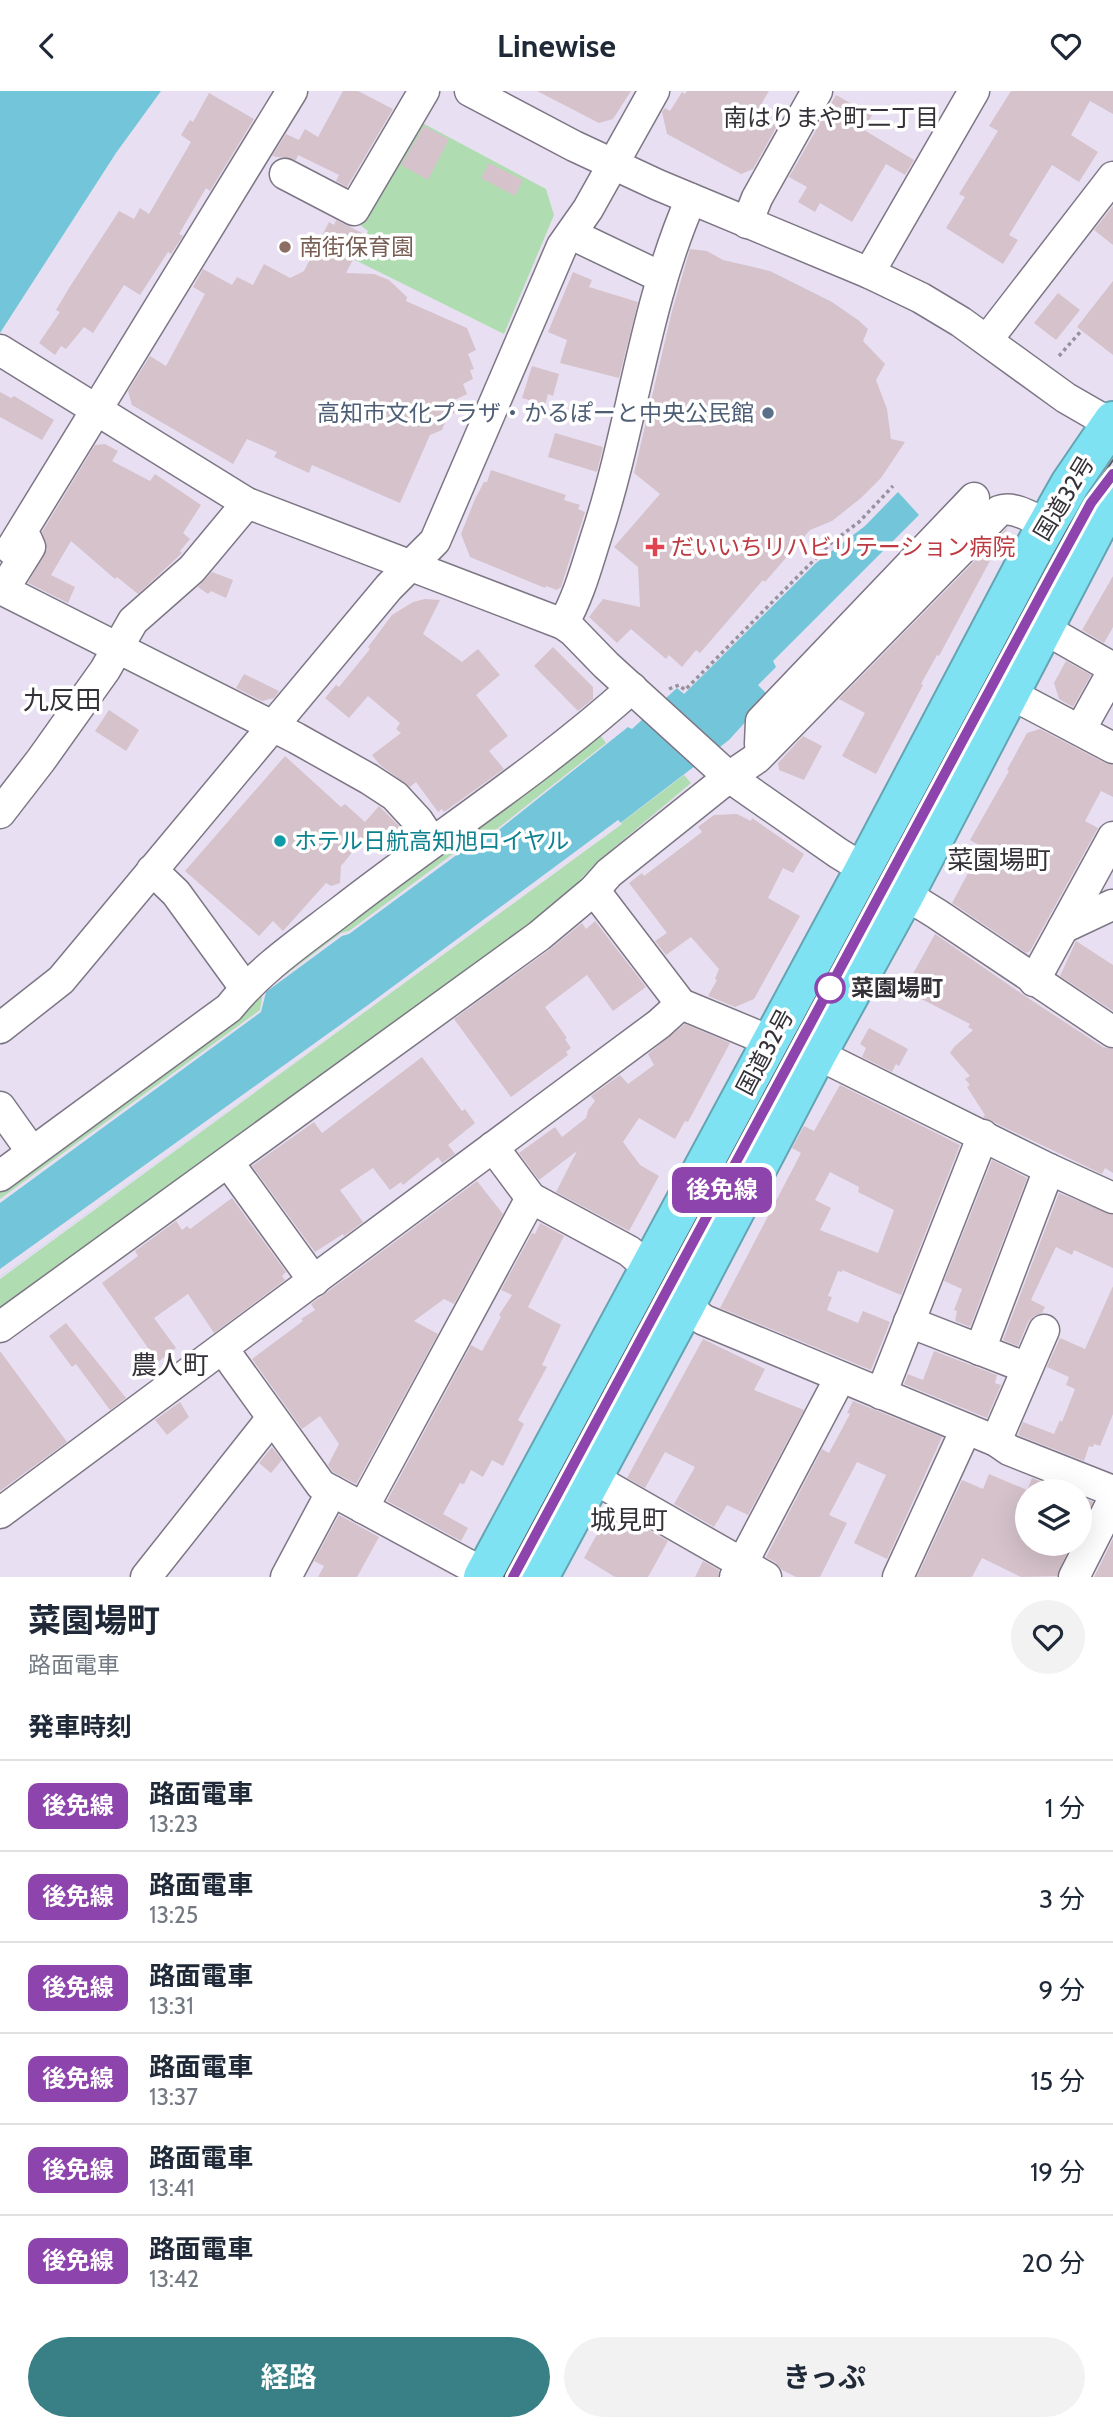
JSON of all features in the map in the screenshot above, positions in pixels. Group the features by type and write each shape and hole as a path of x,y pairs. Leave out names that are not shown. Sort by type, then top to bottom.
{"highway":[{"name":"国道32号","path":"484,1575 1047,525 1070,484 1112,423"},
{"name":"国道32号","path":"539,1577 905,894 1096,528 1113,502"}],"street":[{"path":"0,567 292,91"},
{"path":"470,91 523,103 613,163 921,298 986,340 1066,398 1112,423"},
{"path":"0,1028 61,979 389,587 435,541 562,246 588,209 654,91"},
{"path":"747,223 758,194 817,91"},
{"path":"869,273 974,91"},
{"path":"285,174 354,210 415,94"},
{"path":"986,340 1113,177"},
{"path":"563,624 575,602 607,503 662,277 691,199"},
{"path":"571,234 662,277"},
{"path":"11,357 247,503 563,624 649,695 719,769 864,870 905,894 1113,1032"},
{"path":"760,744 761,721 974,498"},
{"path":"0,813 97,682 133,621 192,569 247,503"},
{"path":"0,1327 539,936 594,890 719,769 757,758 999,511 1005,508 1047,525"},
{"path":"21,534 30,547 5,591 272,726 385,789 418,821 432,842"},
{"path":"1043,628 1113,669 1080,730"},
{"path":"1009,692 1113,748"},
{"path":"0,1176 229,1008 245,988 380,880 602,713 649,695"},
{"path":"1034,981 1113,837"},
{"path":"152,870 176,893 245,988"},
{"path":"1086,887 1112,905"},
{"path":"594,890 681,1004 771,1041"},
{"path":"1063,928 1112,905"},
{"path":"0,1513 659,1024 681,1004"},
{"path":"817,1054 1113,1198"},
{"path":"0,1107 32,1152"},
{"path":"881,1394 983,1135"},
{"path":"493,1147 531,1198 629,1251 685,1306 710,1324 1113,1491"},
{"path":"228,1162 314,1281"},
{"path":"980,1350 1049,1169"},
{"path":"363,1508 531,1198"},
{"path":"909,1322 1027,1368"},
{"path":"996,1441 1044,1330"},
{"path":"223,1349 321,1485 484,1575"},
{"path":"593,1478 747,1572 841,1378"},
{"path":"146,1577 272,1418"},
{"path":"898,1577 966,1429"},
{"path":"286,1577 332,1491"},
{"path":"1074,1577 1113,1500"}],"path":[{"path":"1059,356 1082,330"},
{"path":"649,695 679,685 685,690 831,543 859,522 892,486"}],"green space":[{"path":"415,119 546,189 554,215 504,334 355,260 368,231 356,222"},
{"path":"598,732 606,743 483,840 477,836 349,931 341,933 263,992 260,1010 0,1199 0,1185 251,992"},
{"path":"684,775 691,783 598,861 540,922 0,1314 0,1279 563,867"}],"water":[{"path":"0,91 161,91 116,153 0,333"},
{"path":"898,492 919,515 773,661 776,667 758,685 769,696 729,740 581,853 0,1277 0,1203 261,1012 266,992 477,840 481,844 628,727 632,729 677,688 684,694 816,563 865,526"}],"pier":[{"path":"618,820 622,824 0,1277 0,1269 368,1005"}],"building":[{"path":"343,91 358,91 393,109 347,187 336,181 339,175 298,155 296,160 272,156 286,134 299,140 305,129 318,137"},
{"path":"537,91 631,91 613,119 599,123"},
{"path":"687,91 769,91 756,113 777,126 753,169 741,174 667,134 662,112 665,108 670,111 682,92 685,94"},
{"path":"1011,91 1113,91 1113,114 1090,101 1071,135 1098,152 1079,182 1052,165 1009,235 1018,240 1003,264 946,228 965,197 959,194 998,131 989,126"},
{"path":"209,93 254,119 210,191 206,188 179,234 183,236 171,254 168,252 140,295 124,285 93,333 84,327 66,349 61,346 55,355 39,343 60,312 56,310 119,211 134,219 140,208 149,214 191,142 181,135 190,120 193,122"},
{"path":"836,95 872,115 864,130 914,160 905,175 886,164 852,222 820,203 815,212 798,202 807,187 789,177"},
{"path":"424,126 449,139 428,180 401,165"},
{"path":"489,163 523,180 515,196 481,178"},
{"path":"1113,206 1113,245 1094,230"},
{"path":"336,220 366,235 346,273 374,274 389,280 407,297 406,301 467,328 476,350 468,354 474,369 470,370 473,379 463,384 467,394 455,400 459,411 448,416 442,430 430,435 400,503 312,465 309,473 274,457 277,452 247,439 233,464 132,405 128,391 150,356 166,366 205,294 193,287 203,269 232,285 237,277 253,285 264,264 290,278 304,271 329,222 334,225"},
{"name":"高知市文化プラザ・かるぽーと中央公民館","path":"690,249 707,251 723,260 770,271 832,302 858,320 868,329 863,341 885,364 876,380 887,409 891,439 905,442 881,478 832,521 810,530 700,653 696,650 682,667 669,655 666,659 631,629 617,643 589,617 603,599 640,607 638,567 614,547 660,494 634,473 672,311"},
{"path":"573,272 592,280 589,287 638,302 619,378 560,363 567,340 548,332"},
{"path":"1113,281 1113,355 1077,327"},
{"path":"1058,293 1080,310 1056,340 1034,323"},
{"path":"532,366 559,374 553,396 548,394 545,405 522,398"},
{"path":"0,392 11,398 14,396 54,420 42,440 0,417"},
{"path":"555,433 603,447 597,472 548,457"},
{"path":"105,444 118,451 112,461 150,481 155,474 201,505 183,533 190,539 180,551 182,553 138,594 117,577 115,579 71,541 51,575 75,587 68,603 28,583 47,549 42,532 95,445"},
{"path":"491,470 566,495 564,500 580,505 578,509 585,512 561,587 557,590 546,586 545,588 470,557 461,534 475,499 484,482 487,482"},
{"path":"1008,527 939,656 937,655 921,684 923,685 876,774 842,756 865,713 839,699"},
{"path":"212,572 233,580 226,598 211,591 208,594 198,587"},
{"path":"1113,576 1113,627 1104,643 1082,630"},
{"path":"425,599 440,600 423,634 462,662 478,649 500,675 476,695 508,736 489,751 504,769 444,812 442,809 438,812 416,782 410,787 380,765 372,755 401,733 396,729 400,723 368,696 349,718 325,698 336,685 339,687 370,649 368,647 392,615 413,602"},
{"path":"553,647 593,687 593,699 578,711 534,666"},
{"path":"1066,661 1091,675 1073,707 1059,699 1054,683"},
{"path":"244,674 279,691 274,698 262,701 236,688"},
{"path":"109,710 139,730 126,751 95,731"},
{"path":"1040,729 1113,765 1113,797 1101,791 1085,821 1098,828 1030,951 1026,953 952,903 982,847 970,840 1027,733"},
{"path":"803,736 822,746 804,780 779,770 778,763"},
{"name":"ホテル日航高知旭ロイヤル","path":"285,756 341,807 345,804 365,822 379,806 402,829 381,855 363,839 341,866 340,883 331,886 326,883 283,931 273,921 259,936 185,871"},
{"path":"737,814 751,821 752,818 804,854 793,873 783,868 768,898 800,916 754,999 735,1007 708,996 717,980 715,979 719,969 691,937 666,955 655,941 667,933 629,883 642,873 644,876 702,832 698,827 714,815"},
{"path":"595,921 646,987 613,1011 587,975 545,1007 571,1048 566,1052 568,1055 511,1097 454,1019 582,923 586,929"},
{"path":"935,934 1103,1047 1113,1049 1113,1173 1105,1168 1102,1174 983,1117 985,1115 967,1087 970,1085 965,1079 970,1076 950,1053 973,1030 968,1027 970,1024 904,990"},
{"path":"1076,941 1113,965 1113,1011 1060,976"},
{"path":"685,1024 730,1043 688,1122 685,1121 675,1139 639,1118 623,1142 640,1165 659,1176 629,1231 556,1192 577,1151 539,1180 519,1153 555,1127 562,1137 586,1118 595,1101 591,1096 620,1075 628,1084 654,1065 648,1054"},
{"path":"869,1028 908,1049 899,1066 896,1064 892,1072 862,1057 866,1048 860,1044"},
{"path":"422,1057 462,1111 465,1109 475,1123 448,1145 455,1154 442,1163 438,1157 403,1185 401,1182 390,1190 373,1168 340,1190 363,1222 315,1252 252,1166 314,1122 322,1133"},
{"path":"840,1085 960,1145 901,1295 842,1270 838,1271 828,1296 832,1297 827,1310 858,1323 863,1311 890,1322 871,1370 720,1308 801,1153 792,1148 804,1126 814,1131","holes":["830,1172 859,1187 858,1192 894,1210 878,1253 820,1230 831,1208 815,1200"]},
{"path":"992,1160 1027,1178 970,1327 955,1321 957,1311 954,1310 962,1289 944,1281"},
{"path":"477,1181 503,1214 454,1304 444,1299 414,1321 438,1334 356,1484 333,1472 328,1465 339,1444 320,1416 302,1429 252,1359 315,1310 311,1304"},
{"path":"1059,1193 1113,1215 1113,1268 1074,1250 1072,1255 1056,1247 1031,1300 1045,1307 1042,1313 1028,1322 1018,1346 1003,1340"},
{"path":"232,1198 286,1272 282,1276 285,1280 214,1333 188,1294 154,1318 176,1348 158,1362 102,1283 138,1256 135,1251 176,1221 182,1230 187,1226 190,1229"},
{"path":"540,1223 564,1236 528,1307 561,1325 542,1365 547,1367 518,1420 524,1424 503,1466 492,1460 483,1477 471,1470 464,1484 460,1483 443,1514 468,1528 461,1541 387,1501 471,1345 482,1351 501,1317 499,1315 512,1295 501,1290"},
{"path":"1113,1286 1113,1414 1100,1446 1089,1446 1084,1461 1018,1435 1023,1422 1054,1434 1060,1420 1062,1422 1075,1389 1066,1385 1069,1377 1047,1367 1060,1338 1085,1349"},
{"path":"66,1323 126,1398 110,1410 76,1364 72,1367 49,1336"},
{"path":"703,1339 765,1369 754,1390 804,1410 748,1515 727,1505 714,1527 674,1504 695,1467 665,1452 645,1488 627,1478"},
{"path":"0,1351 67,1442 0,1491"},
{"path":"934,1351 997,1375 995,1383 1001,1385 987,1418 904,1384 908,1374 923,1380"},
{"path":"853,1401 942,1437 887,1559 854,1543 886,1475 857,1462 829,1515 847,1523 820,1577 796,1577 766,1557 822,1449 829,1453 850,1414 847,1413"},
{"path":"180,1402 189,1417 167,1435 155,1420"},
{"path":"272,1447 282,1460 271,1473 259,1463"},
{"path":"989,1474 1015,1485 1015,1556 1065,1556 1057,1576 1021,1577 982,1558 972,1577 917,1577 962,1480 983,1489"},
{"path":"339,1515 379,1537 357,1577 318,1577 324,1566 314,1561"},
{"path":"607,1516 638,1533 642,1526 668,1541 648,1577 615,1577 584,1558"},
{"path":"1113,1539 1113,1577 1094,1577"},
{"path":"703,1561 719,1570 718,1577 695,1577"}],"tram line":[{"path":"504,1577 1070,525 1113,460"},
{"name":"後免線","path":"513,1577 1050,578 1091,503 1113,474"}],"place":[{"name":"南街保育園","path":"285,247"},
{"name":"高知市文化プラザ・かるぽーと中央公民館","path":"768,413"},
{"name":"だいいちリハビリテーション病院","path":"655,547"},
{"name":"ホテル日航高知旭ロイヤル","path":"280,841"},
{"name":"菜園場町","path":"830,988"}],"district":[{"name":"南はりまや町二丁目","path":"831,117"},
{"name":"九反田","path":"62,700"},
{"name":"菜園場町","path":"999,860"},
{"name":"農人町","path":"170,1365"},
{"name":"城見町","path":"629,1520"}]}
